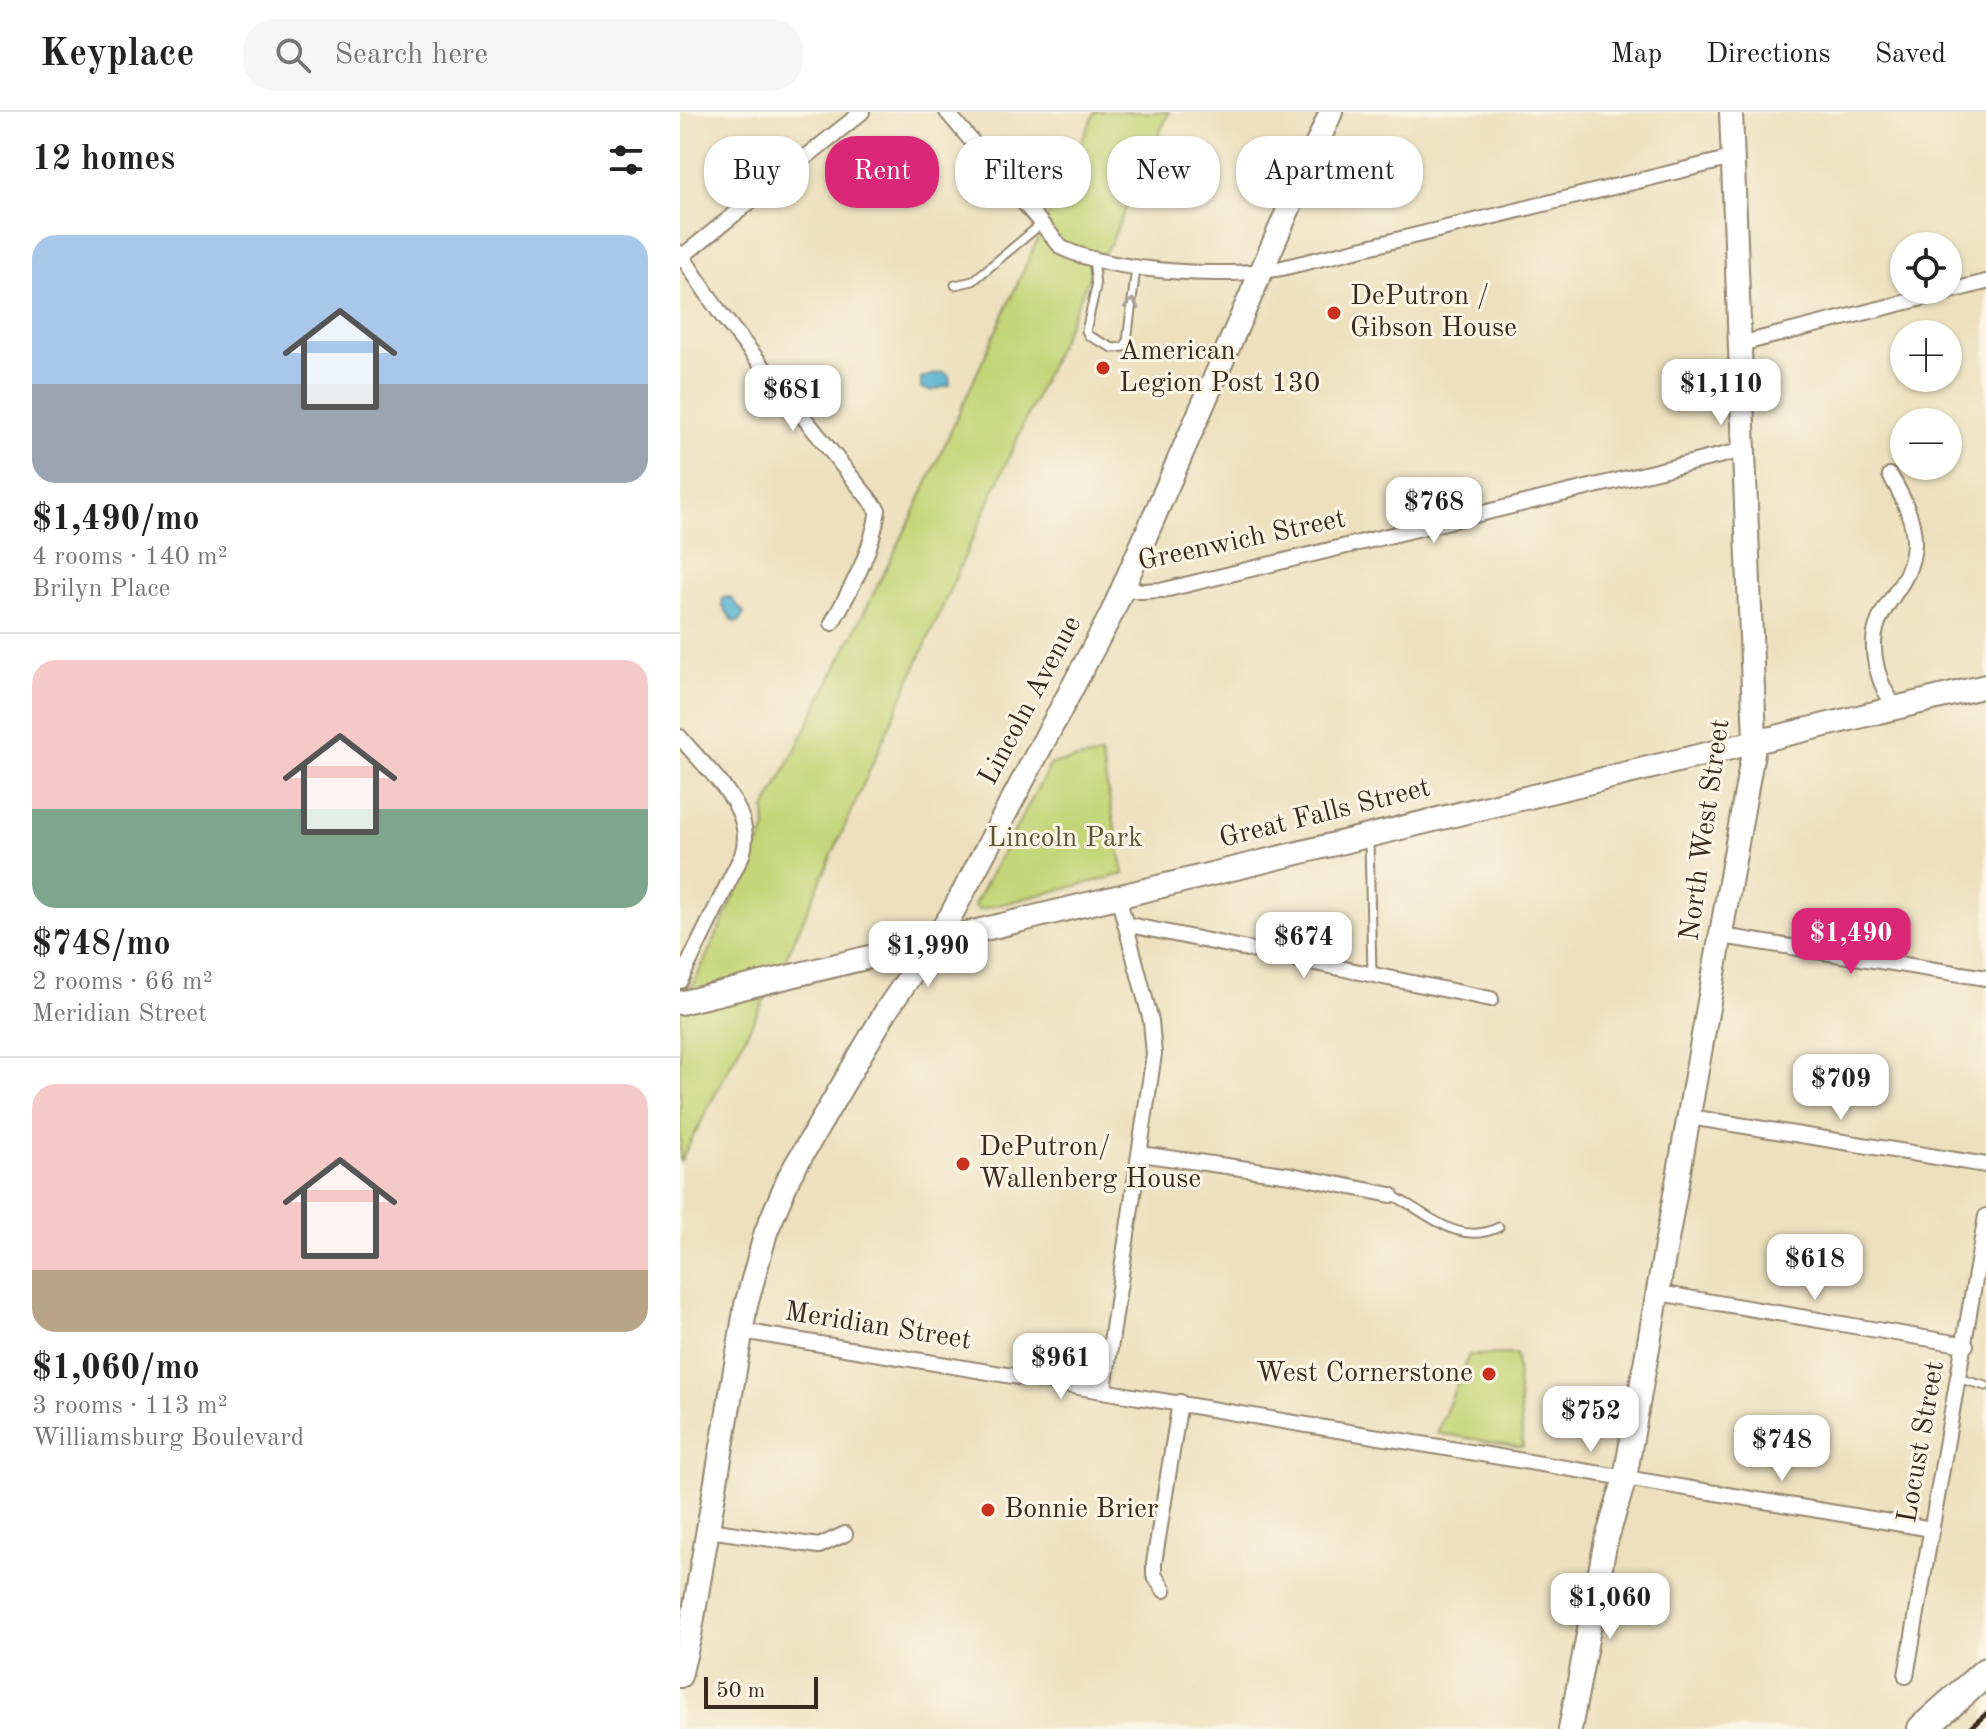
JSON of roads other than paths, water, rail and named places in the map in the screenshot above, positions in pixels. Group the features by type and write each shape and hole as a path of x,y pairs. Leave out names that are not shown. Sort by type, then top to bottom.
{"highway":[{"path":"1922,1729 1986,1672"}],"main road":[{"name":"Lincoln Avenue","path":"680,1676 709,1530 753,1272 781,1193 886,1011 936,942 1123,588 1331,112"},
{"name":"North West Street","path":"1570,1729 1605,1545 1625,1478 1755,741 1731,112"},
{"name":"Great Falls Street","path":"680,1003 1986,686"}],"street":[{"path":"832,623 858,575 875,531 878,510 720,313 681,255 862,112"},
{"path":"947,112 1062,248 1093,258 1214,274 1261,272 1732,158"},
{"path":"1740,344 1986,282"},
{"name":"Greenwich Street","path":"1123,588 1152,591 1203,581 1744,450"},
{"path":"1892,480 1913,526 1914,544 1907,574 1878,618 1872,644 1881,686 1896,707"},
{"path":"680,737 739,808 747,834 742,855 680,981"},
{"path":"1104,1389 1154,1054 1151,1021 1118,896"},
{"path":"1125,924 1491,999"},
{"path":"1722,936 1986,978"},
{"path":"1690,1117 1986,1165"},
{"path":"1140,1154 1291,1175 1391,1195"},
{"name":"Locust Street","path":"1906,1676 1985,1224"},
{"path":"1659,1293 1966,1345"},
{"name":"Meridian Street","path":"742,1331 1625,1478"},
{"path":"1164,1590 1154,1575 1154,1563 1180,1402"},
{"path":"1625,1478 1932,1529"},
{"path":"709,1530 819,1546 845,1534"}],"lane":[{"path":"955,285 973,281 1040,225"},
{"path":"1093,258 1096,287 1086,331 1089,336 1113,348 1124,347 1127,342 1136,265"},
{"path":"1367,835 1372,871 1372,974"},
{"path":"1391,1195 1450,1230 1484,1235 1499,1227"},
{"path":"1960,1379 1986,1386"}],"water":[{"path":"943,372 949,376 950,385 931,391 921,388 921,378"},
{"path":"730,597 744,613 739,622 734,622 722,606 723,598"}],"railway":[{"path":"1969,1729 1986,1714"}],"place":[{"name":"DePutron / Gibson House","path":"1334,313"},
{"name":"American Legion Post 130","path":"1103,368"},
{"name":"DePutron/ Wallenberg House","path":"963,1164"},
{"name":"West Cornerstone","path":"1489,1374"},
{"name":"Bonnie Brier","path":"988,1510"}],"park label":[{"name":"Lincoln Park","path":"1065,839"}]}
